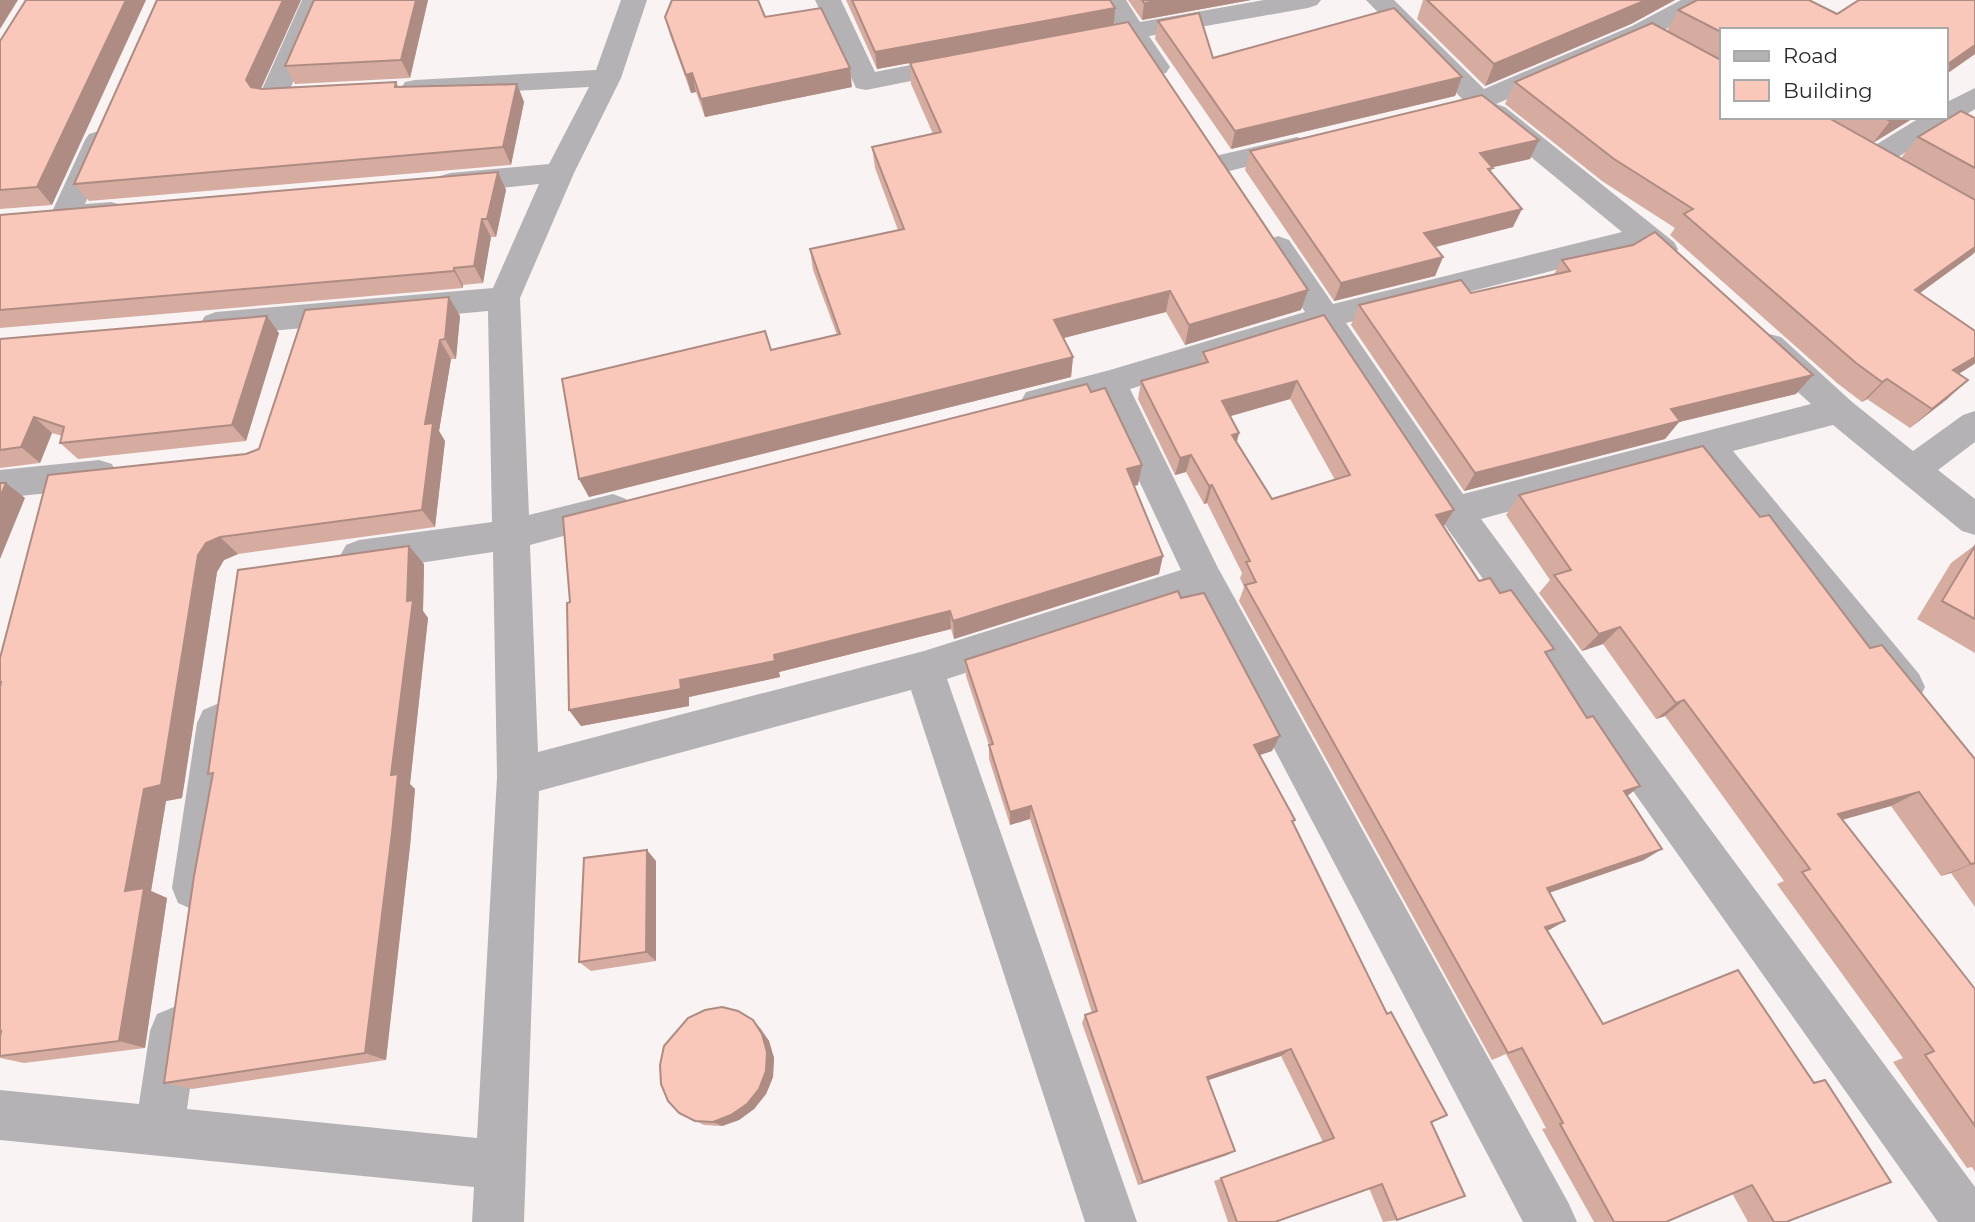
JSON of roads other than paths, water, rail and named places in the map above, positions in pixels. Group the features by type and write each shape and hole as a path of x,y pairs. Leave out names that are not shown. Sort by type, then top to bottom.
{"street":[{"path":"315,0 273,96 342,92"},
{"path":"498,1222 518,777 503,298 559,173 607,78 634,0"},
{"path":"828,0 866,82 986,59"},
{"path":"1117,22 1308,0"},
{"path":"1379,0 1467,104 1648,236 1688,273"},
{"path":"1467,104 1653,38 1700,0"},
{"path":"1117,22 1177,97"},
{"path":"384,90 607,78"},
{"path":"1947,114 1975,97"},
{"path":"110,114 52,217 134,210"},
{"path":"1937,119 1863,153 1975,216"},
{"path":"1199,131 1455,511 1969,1222"},
{"path":"1221,164 1325,139"},
{"path":"422,185 559,173"},
{"path":"1003,410 1110,383 1326,317 1648,236"},
{"path":"186,327 503,298"},
{"path":"292,353 304,315"},
{"path":"1749,328 1839,410 1975,520"},
{"path":"1110,383 1204,579 1551,1222"},
{"path":"1455,511 1839,410"},
{"path":"1912,470 1975,424"},
{"path":"1707,445 1923,709"},
{"path":"0,484 129,470"},
{"path":"319,562 509,535 642,501"},
{"path":"518,777 924,669 1204,579"},
{"path":"924,669 1111,1222"},
{"path":"188,926 223,682"},
{"path":"160,1130 179,994"},
{"path":"0,1115 501,1165"}]}
